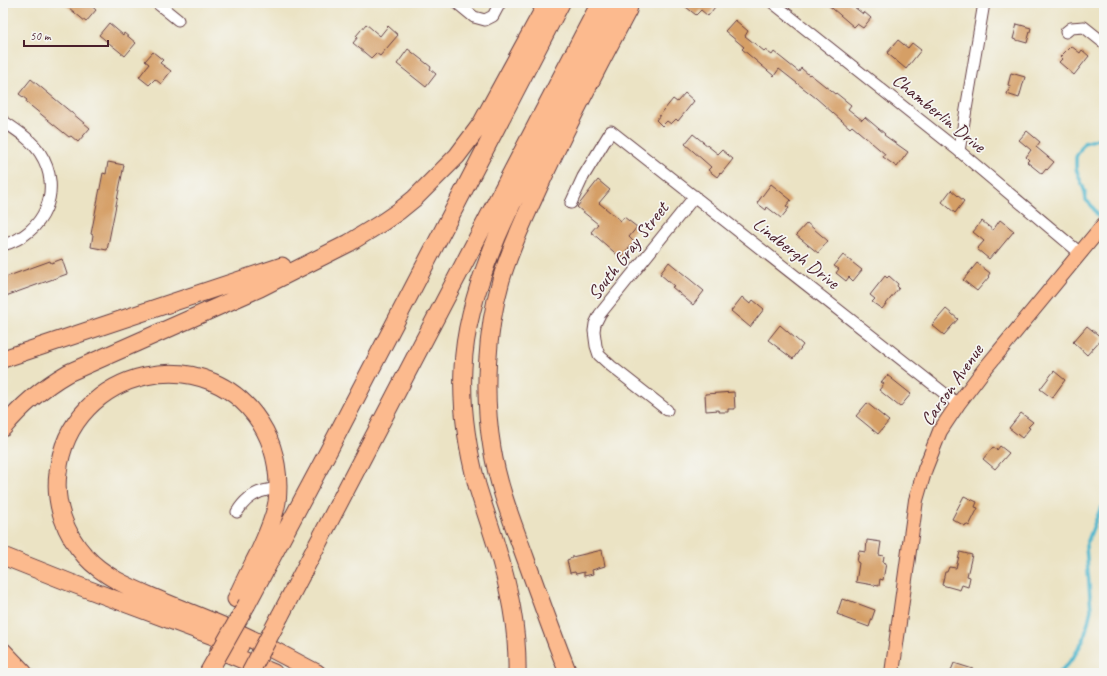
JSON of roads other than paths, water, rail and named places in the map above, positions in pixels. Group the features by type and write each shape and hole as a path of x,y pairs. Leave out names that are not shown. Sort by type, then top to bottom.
{"highway":[{"path":"3,428 29,400 50,384 68,373 260,288 349,243 399,211 424,189 457,156 481,124 548,3"},
{"path":"241,602 334,441 561,3"},
{"path":"250,673 600,3"},
{"path":"517,673 516,639 508,593 497,546 470,456 464,400 463,368 465,342 477,293 498,233 618,3"},
{"path":"568,673 508,511 495,465 487,410 488,356 493,316 501,280 515,241 566,127 628,10 630,3"},
{"path":"3,359 349,243"},
{"path":"208,673 230,633 241,602 270,526 277,502 277,466 269,439 260,422 248,407 233,394 218,384 199,378 171,373 152,374 134,379 108,392 93,402 75,425 65,444 60,459 57,478 59,507 67,530 82,553 103,572 123,585 242,634 317,673"},
{"path":"3,556 312,673"},
{"path":"71,583 182,635 274,673"},
{"path":"3,651 24,673"}],"main road":[{"name":"Carson Avenue","path":"892,673 916,500 925,469 940,431 958,404 983,372 1104,224"}],"street":[{"path":"157,3 178,20"},
{"path":"457,3 474,17 484,20 493,16 500,3"},
{"name":"Chamberlin Drive","path":"773,3 959,151 1080,253"},
{"path":"959,151 984,3"},
{"path":"1066,32 1071,28 1084,27 1104,43"},
{"path":"3,121 36,148 45,161 49,172 50,182 47,208 42,217 24,236 3,245"},
{"name":"Lindbergh Drive","path":"570,203 583,177 611,131 958,404"},
{"name":"South Gray Street","path":"667,410 610,366 599,355 594,331 595,324 600,314 694,196"},
{"path":"237,512 248,498 264,490 278,489"}],"waterway":[{"path":"1098,216 1086,200 1085,192 1076,169 1076,157 1084,143 1104,137"},
{"path":"1059,673 1073,658 1084,639 1091,610 1086,546 1100,509 1104,505"}]}
